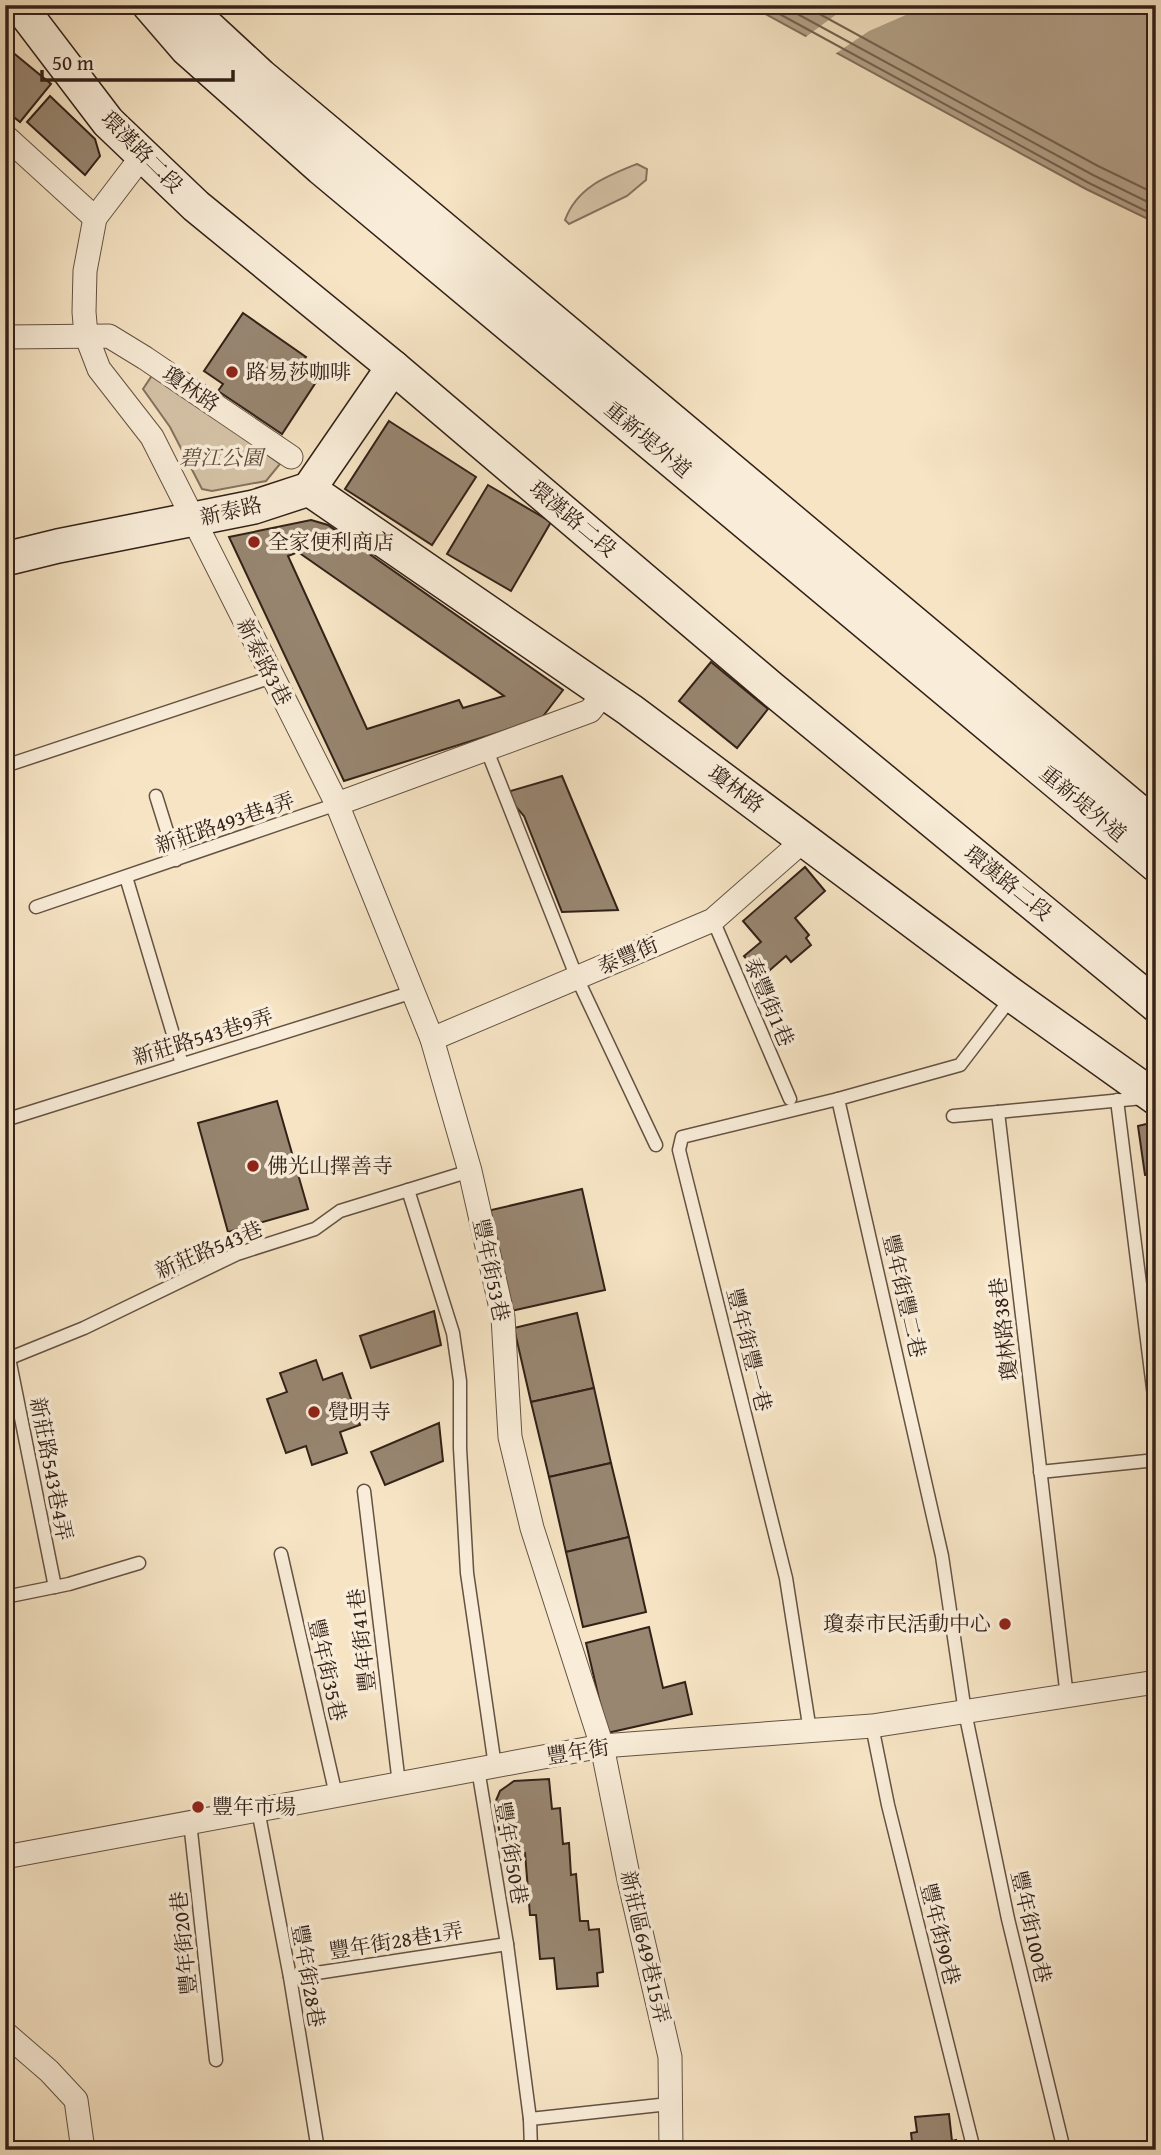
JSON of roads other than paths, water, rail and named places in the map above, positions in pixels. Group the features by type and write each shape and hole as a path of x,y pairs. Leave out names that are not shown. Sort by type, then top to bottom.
{"street":[{"name":"環漢路二段","path":"19,5 108,122 196,206 393,367 771,688 1156,1005"},
{"name":"重新堤外道","path":"149,5 187,49 321,168 1156,865"},
{"name":"重新堤外道","path":"189,5 207,26 261,76 1156,826"},
{"path":"5,136 95,218 143,155"},
{"name":"新泰路3巷","path":"95,218 85,271 84,312 86,335 99,369 152,437 337,804"},
{"name":"瓊林路","path":"5,337 108,336 145,358 290,457"},
{"path":"309,489 393,367"},
{"name":"瓊林路","path":"309,489 604,693 1013,996 1155,1097"},
{"name":"新泰路","path":"5,559 254,507 309,489"},
{"path":"337,804 590,711 604,693"},
{"name":"豐年街53巷","path":"337,804 432,1039 470,1171 503,1317 510,1437 532,1528 602,1746"},
{"name":"泰豐街","path":"432,1039 713,920 804,840"},
{"name":"豐年街","path":"5,1857 602,1746 872,1726 1156,1682"},
{"name":"新莊區649巷15弄","path":"602,1746 629,1880 670,2056 671,2150"},
{"path":"5,2034 49,2071 76,2100 83,2150"}],"lane":[{"path":"5,766 272,677"},
{"path":"486,748 577,978 656,1145"},
{"path":"156,796 176,860"},
{"name":"新莊路493巷4弄","path":"36,907 337,804"},
{"path":"126,877 181,1064"},
{"name":"泰豐街1巷","path":"713,920 790,1099"},
{"name":"新莊路543巷9弄","path":"5,1120 413,992"},
{"path":"838,1099 960,1065 1013,996"},
{"path":"953,1116 1155,1097"},
{"name":"豐年街豐二巷","path":"838,1099 942,1556 965,1713"},
{"name":"豐年街豐一巷","path":"810,1731 786,1578 679,1150 682,1138 838,1099"},
{"path":"1117,1100 1156,1412"},
{"name":"瓊林路38巷","path":"998,1112 1067,1697"},
{"name":"新莊路543巷","path":"7,1359 84,1328 237,1254 315,1229 340,1211 470,1171"},
{"path":"408,1190 453,1333 460,1381 460,1448 467,1573 486,1768"},
{"name":"新莊路543巷4弄","path":"7,1359 55,1587"},
{"path":"1040,1472 1156,1460"},
{"name":"豐年街41巷","path":"364,1491 400,1784"},
{"name":"豐年街35巷","path":"281,1554 336,1795"},
{"path":"5,1597 55,1587 139,1563"},
{"name":"豐年街100巷","path":"965,1713 1008,1919 1064,2150"},
{"name":"豐年街90巷","path":"872,1726 888,1805 974,2150"},
{"name":"豐年街50巷","path":"486,1768 530,2119 530,2150"},
{"name":"豐年街28巷","path":"258,1810 290,1977 318,2150"},
{"name":"豐年街20巷","path":"190,1822 216,2060"},
{"name":"豐年街28巷1弄","path":"290,1977 507,1944"},
{"path":"530,2119 669,2104"}],"water":[{"path":"749,5 1156,5 1156,223 1086,189"}],"place":[{"name":"路易莎咖啡","path":"232,372"},
{"name":"全家便利商店","path":"254,542"},
{"name":"佛光山擇善寺","path":"253,1166"},
{"name":"覺明寺","path":"314,1412"},
{"name":"瓊泰市民活動中心","path":"1005,1624"},
{"name":"豐年市場","path":"198,1807"}],"park label":[{"name":"碧江公園","path":"221,458"}]}
